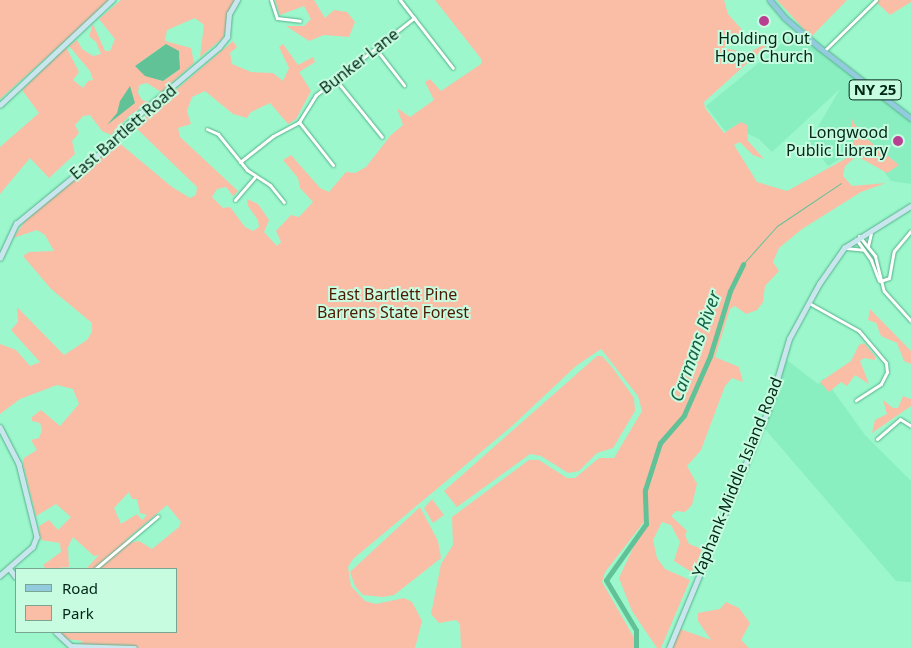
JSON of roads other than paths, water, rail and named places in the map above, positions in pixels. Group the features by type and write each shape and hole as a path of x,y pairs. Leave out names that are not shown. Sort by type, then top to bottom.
{"main road":[{"name":"NY 25","path":"770,0 785,18 824,51 911,118"}],"street":[{"path":"0,105 112,0"},
{"name":"East Bartlett Road","path":"0,258 16,224 219,47 227,37 230,14 237,0"},
{"path":"272,0 278,18 300,21"},
{"path":"400,0 453,68"},
{"path":"824,51 876,0"},
{"name":"Bunker Lane","path":"240,162 273,136 299,122 316,95 414,18"},
{"path":"376,49 404,86"},
{"path":"336,80 382,137"},
{"path":"299,122 333,166"},
{"path":"207,129 220,137 240,162 255,177 270,185 284,202"},
{"path":"235,200 255,177"},
{"path":"910,207 911,201"},
{"name":"Yaphank-Middle Island Road","path":"669,648 768,410 790,338 809,303 843,249 858,237 910,207"},
{"path":"868,246 874,227"},
{"path":"880,281 889,278 894,251 911,231"},
{"path":"858,237 868,246 877,263 880,281"},
{"path":"858,237 886,294 911,321"},
{"path":"843,249 864,250"},
{"path":"809,303 859,331 886,363 887,372 881,384 856,400"},
{"path":"877,439 900,419 911,426"},
{"path":"0,427 19,464 37,537 33,547 0,576"},
{"path":"96,568 158,516"},
{"path":"9,568 15,576"},
{"path":"57,633 71,646 134,648"}],"waterway":[{"path":"743,264 777,226 841,183"},
{"name":"Carmans River","path":"636,648 636,630 606,580 646,524 645,490 660,443 684,415 710,356 730,291 743,264"}],"place":[{"name":"Holding Out Hope Church","path":"764,21"},
{"name":"Longwood Public Library","path":"898,141"}],"park label":[{"name":"East Bartlett Pine Barrens State Forest","path":"393,303"}]}
